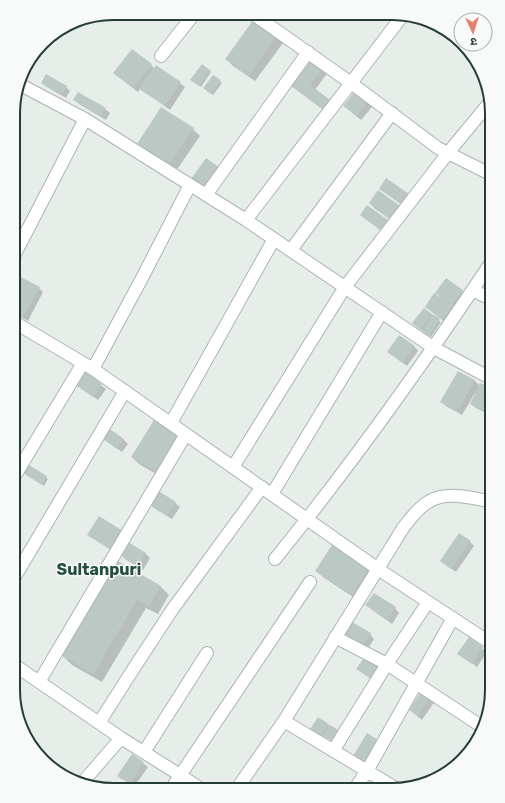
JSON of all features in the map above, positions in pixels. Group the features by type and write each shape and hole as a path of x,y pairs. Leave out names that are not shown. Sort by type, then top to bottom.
{"street":[{"path":"161,56 189,20"},
{"path":"262,20 351,82 438,148 485,172"},
{"path":"246,220 399,21"},
{"path":"206,195 308,52"},
{"path":"24,87 85,119 246,220 434,348 485,375"},
{"path":"233,467 345,287 448,153 485,108"},
{"path":"291,250 392,113"},
{"path":"20,244 85,119"},
{"path":"20,468 88,366 141,280 190,185"},
{"path":"171,423 274,239"},
{"path":"276,559 308,519 434,348 485,272"},
{"path":"473,290 485,296"},
{"path":"272,494 382,312"},
{"path":"20,326 88,366 378,569 485,639"},
{"path":"20,568 125,391"},
{"path":"39,682 186,434"},
{"path":"99,723 172,610 262,487"},
{"path":"241,783 284,721 403,528 429,502 441,496 452,495 485,500"},
{"path":"175,783 310,582"},
{"path":"333,751 387,664 428,602"},
{"path":"359,783 417,684 453,618"},
{"path":"335,637 387,664 478,724"},
{"path":"144,752 207,653"},
{"path":"20,669 121,738 192,783"},
{"path":"284,721 387,783"},
{"path":"86,779 121,738"}],"building":[{"path":"253,20 277,35 248,76 225,59"},
{"path":"132,49 152,64 133,88 113,73"},
{"path":"313,58 324,67 310,85 333,102 325,111 291,86"},
{"path":"202,64 210,70 199,86 190,80"},
{"path":"156,65 181,82 165,106 139,89"},
{"path":"46,74 67,86 62,95 41,83"},
{"path":"213,75 221,80 211,94 203,88"},
{"path":"355,91 368,102 357,116 343,106"},
{"path":"78,92 106,108 101,116 73,100"},
{"path":"161,107 194,128 169,165 137,144"},
{"path":"206,158 220,168 205,189 191,179"},
{"path":"386,178 412,196 405,206 379,189"},
{"path":"378,190 403,208 393,221 369,203"},
{"path":"367,205 392,223 384,233 360,215"},
{"path":"20,277 40,287 23,317 20,315"},
{"path":"446,278 463,290 453,305 435,293"},
{"path":"434,293 453,306 443,320 425,307"},
{"path":"424,308 432,314 420,330 412,323"},
{"path":"433,314 440,319 429,336 422,331"},
{"path":"399,335 415,346 403,363 387,352"},
{"path":"84,371 102,384 93,397 74,384"},
{"path":"458,371 475,380 457,412 440,402"},
{"path":"480,383 485,385 485,406 483,410 470,404"},
{"path":"154,420 180,436 157,473 131,457"},
{"path":"107,427 124,439 117,449 100,437"},
{"path":"29,465 47,476 42,485 23,473"},
{"path":"157,490 176,502 167,516 148,504"},
{"path":"99,516 123,531 111,550 87,535"},
{"path":"459,533 471,541 451,569 440,561"},
{"path":"128,542 146,553 138,566 120,555"},
{"path":"332,545 369,569 352,595 315,571"},
{"path":"118,561 161,586 149,606 137,600 93,674 62,656"},
{"path":"374,593 396,607 387,620 365,605"},
{"path":"352,622 371,633 361,648 343,637"},
{"path":"469,637 483,647 472,664 457,654"},
{"path":"366,655 383,667 374,681 356,669"},
{"path":"422,690 431,696 418,716 409,710"},
{"path":"318,717 329,724 321,736 310,729"},
{"path":"330,725 342,732 335,743 323,736"},
{"path":"367,733 381,742 367,765 353,756"},
{"path":"132,754 144,762 131,783 117,776"}],"district":[{"name":"Sultanpuri","path":"99,569"}]}
